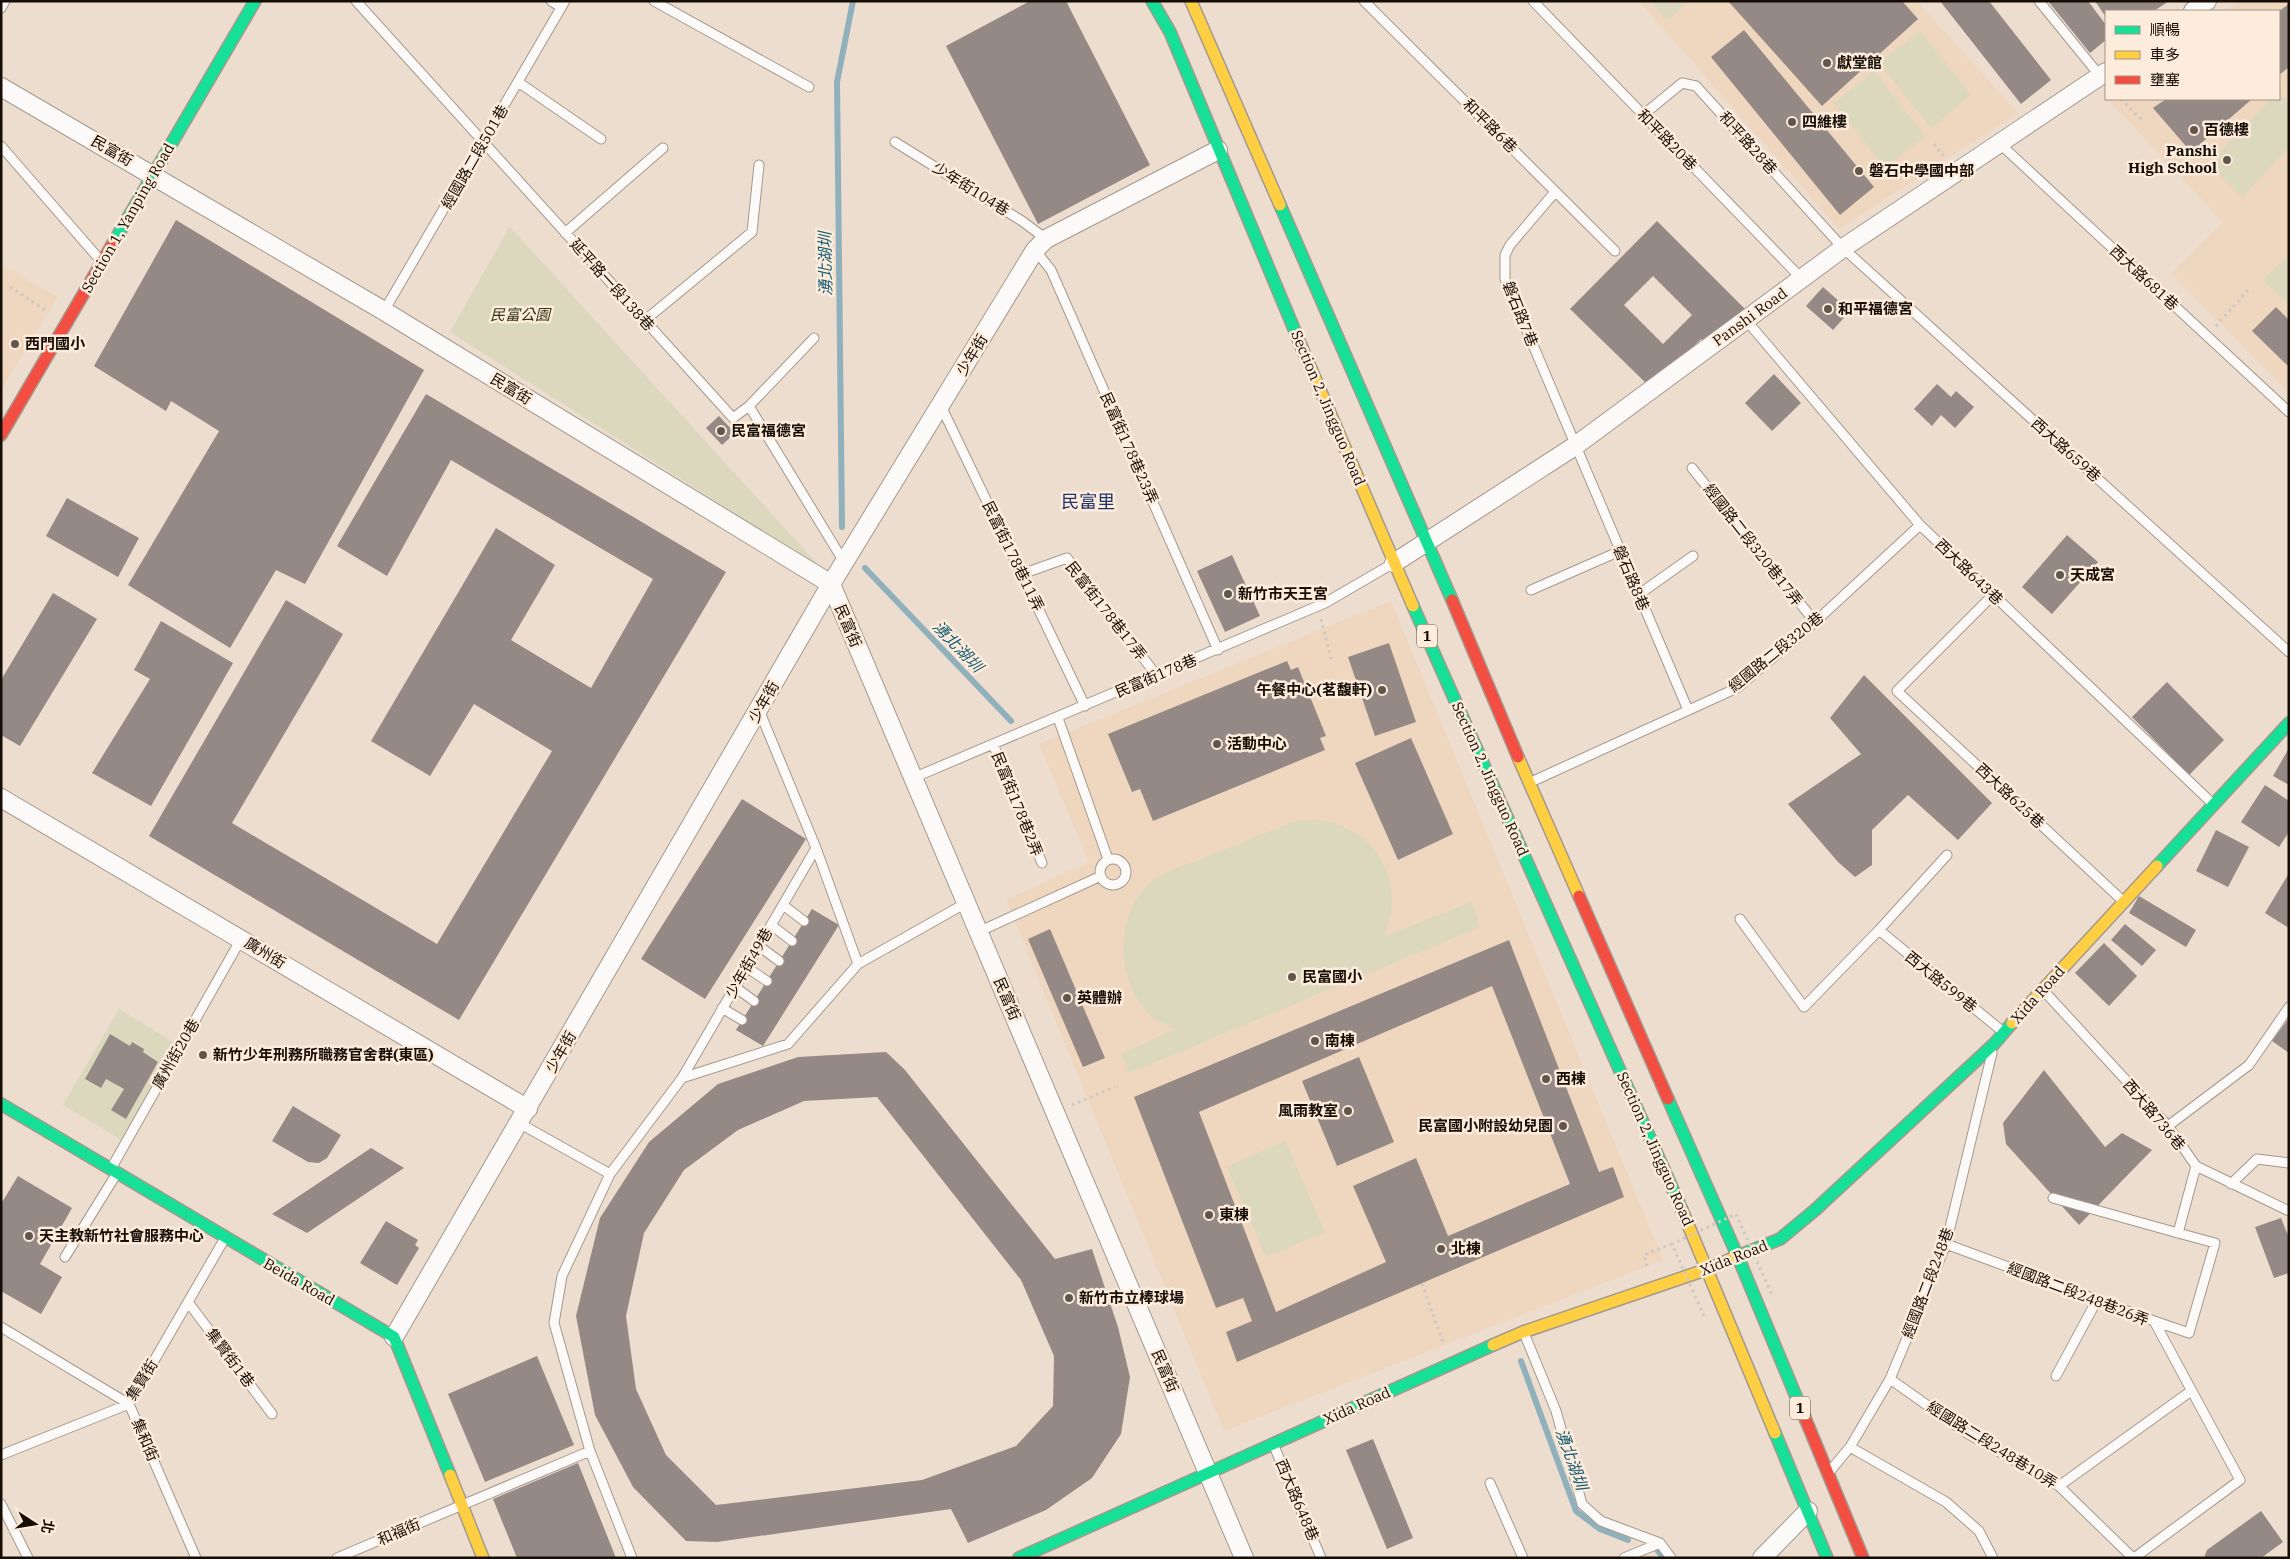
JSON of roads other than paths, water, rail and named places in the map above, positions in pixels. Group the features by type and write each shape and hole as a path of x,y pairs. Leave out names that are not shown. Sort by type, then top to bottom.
{"main road":[{"name":"Section 1, Yanping Road","path":"1,435 255,1"},
{"name":"Section 2, Jingguo Road","path":"1152,1 1170,32 1218,150 1394,563 1708,1269 1827,1558"},
{"name":"1","path":"1191,1 1428,542 1529,783 1738,1257 1863,1558"},
{"name":"Xida Road","path":"1019,1558 1034,1555 1208,1472 1523,1332 1708,1269 1780,1239 1815,1210 1994,1044 2042,989 2289,723"},
{"name":"Beida Road","path":"1,1104 394,1337"},
{"path":"394,1337 460,1506 483,1558"}],"street":[{"path":"2194,10 2207,1"},
{"name":"Panshi Road","path":"1394,563 1575,446 1843,248 2103,74"},
{"name":"民富街","path":"1,87 384,311 831,584 1244,1558"},
{"path":"1041,244 1218,150"},
{"name":"少年街","path":"394,1337 844,562 1041,244"},
{"name":"廣州街","path":"1,798 241,939 524,1116"},
{"path":"1762,1558 1808,1511"}],"lane":[{"path":"1,8 5,1"},
{"name":"延平路一段138巷","path":"356,1 733,418 749,406"},
{"path":"551,1 563,4"},
{"path":"654,1 809,87"},
{"name":"和平路6巷","path":"1364,1 1615,251"},
{"name":"和平路20巷","path":"1533,1 1802,279"},
{"path":"2038,1 2103,74"},
{"name":"經國路二段501巷","path":"384,311 484,144 563,4"},
{"path":"518,82 602,139"},
{"name":"和平路28巷","path":"1643,115 1682,83 1696,86 1843,248"},
{"name":"少年街104巷","path":"895,142 1022,220 1041,244"},
{"name":"西大路681巷","path":"1999,143 2289,412"},
{"path":"1,146 102,262"},
{"path":"565,233 663,148"},
{"path":"644,321 752,232 758,165"},
{"name":"磐石路7巷","path":"1555,192 1510,245 1505,255 1505,279 1575,446"},
{"name":"民富街178巷23弄","path":"1041,244 1218,650"},
{"name":"西大路659巷","path":"1843,248 2289,652"},
{"name":"西大路643巷","path":"1746,320 1920,525 2213,804"},
{"path":"814,338 749,406 844,562"},
{"name":"民富街178巷11弄","path":"941,406 1085,706"},
{"name":"磐石路8巷","path":"1575,446 1688,710"},
{"name":"經國路二段320巷17弄","path":"1692,468 1815,622"},
{"name":"經國路二段320巷","path":"1529,783 1737,688 1815,622 1920,525"},
{"path":"1531,590 1620,551"},
{"path":"1638,595 1692,556"},
{"name":"民富街178巷17弄","path":"1022,574 1067,558 1157,676"},
{"name":"民富街178巷","path":"913,778 1218,650 1316,606 1394,563"},
{"name":"西大路625巷","path":"1993,595 1897,690 2124,902"},
{"path":"759,710 816,848 858,964"},
{"path":"1058,718 1108,859"},
{"name":"民富街178巷2弄","path":"993,744 1042,863"},
{"name":"少年街49巷","path":"632,1558 590,1451 554,1323 562,1276 610,1174 682,1078 816,848"},
{"path":"1740,919 1804,1007 1879,930 1947,855"},
{"path":"1108,859 1121,861 1126,869 1124,878 1113,885 1106,882 1101,876 1102,865 1108,859"},
{"path":"978,932 1101,876"},
{"path":"682,1078 788,1044 858,964 966,903"},
{"path":"783,905 804,921"},
{"path":"771,925 792,941"},
{"name":"西大路599巷","path":"1879,930 2004,1033"},
{"name":"廣州街20巷","path":"65,1257 241,939"},
{"path":"759,946 779,961"},
{"path":"746,968 767,982"},
{"path":"735,987 754,1001"},
{"name":"西大路736巷","path":"2042,989 2168,1126 2196,1166 2289,1211"},
{"path":"2168,1126 2249,1065 2289,1007"},
{"path":"722,1008 742,1020"},
{"name":"經國路二段248巷","path":"1827,1475 1850,1447 1890,1379 1946,1244 1994,1044"},
{"path":"524,1116 610,1174"},
{"path":"2231,1184 2257,1159 2289,1163"},
{"path":"2178,1233 2196,1166"},
{"path":"2053,1198 2215,1243 2189,1333 2154,1321"},
{"name":"集賢街","path":"1,1455 129,1404 225,1238"},
{"name":"經國路二段248巷26弄","path":"1946,1244 2154,1321 2240,1480 2134,1558"},
{"path":"2056,1376 2097,1300"},
{"name":"集賢街1巷","path":"188,1302 272,1414"},
{"name":"集和街","path":"1,1327 129,1404 196,1558"},
{"path":"1523,1332 1556,1411 1582,1504 1601,1521 1660,1543 1671,1558"},
{"name":"經國路二段248巷10弄","path":"1890,1379 1965,1432 2060,1486 2134,1558"},
{"path":"2060,1486 2191,1391"},
{"name":"西大路648巷","path":"1273,1443 1321,1558"},
{"path":"1850,1447 1946,1502 1979,1531 1993,1558"},
{"name":"和福街","path":"337,1558 590,1451"},
{"path":"1490,1483 1522,1558"},
{"path":"1,1504 28,1558"},
{"path":"1624,1558 1660,1543"}],"waterway":[{"name":"湧北湖圳","path":"842,527 837,82 853,1"},
{"name":"湧北湖圳","path":"865,568 1011,721"},
{"name":"湧北湖圳","path":"1521,1361 1576,1511 1600,1529 1628,1540"},
{"name":"湧北湖圳","path":"1658,1551 1664,1558"}],"place":[{"name":"獻堂館","path":"1827,63"},
{"name":"四維樓","path":"1792,122"},
{"name":"百德樓","path":"2194,130"},
{"name":"Panshi High School","path":"2227,160"},
{"name":"磐石中學國中部","path":"1859,171"},
{"name":"和平福德宮","path":"1828,309"},
{"name":"西門國小","path":"15,344"},
{"name":"民富福德宮","path":"721,431"},
{"name":"天成宮","path":"2060,575"},
{"name":"新竹市天王宮","path":"1228,594"},
{"name":"午餐中心(茗馥軒)","path":"1382,690"},
{"name":"活動中心","path":"1217,744"},
{"name":"民富國小","path":"1292,977"},
{"name":"英體辦","path":"1067,998"},
{"name":"南棟","path":"1315,1041"},
{"name":"新竹少年刑務所職務官舍群(東區)","path":"203,1055"},
{"name":"西棟","path":"1546,1079"},
{"name":"風雨教室","path":"1348,1111"},
{"name":"民富國小附設幼兒園","path":"1563,1126"},
{"name":"東棟","path":"1209,1215"},
{"name":"天主教新竹社會服務中心","path":"29,1236"},
{"name":"北棟","path":"1441,1249"},
{"name":"新竹市立棒球場","path":"1069,1298"}],"district":[{"name":"民富里","path":"1088,502"}],"park label":[{"name":"民富公園","path":"520,315"}]}
